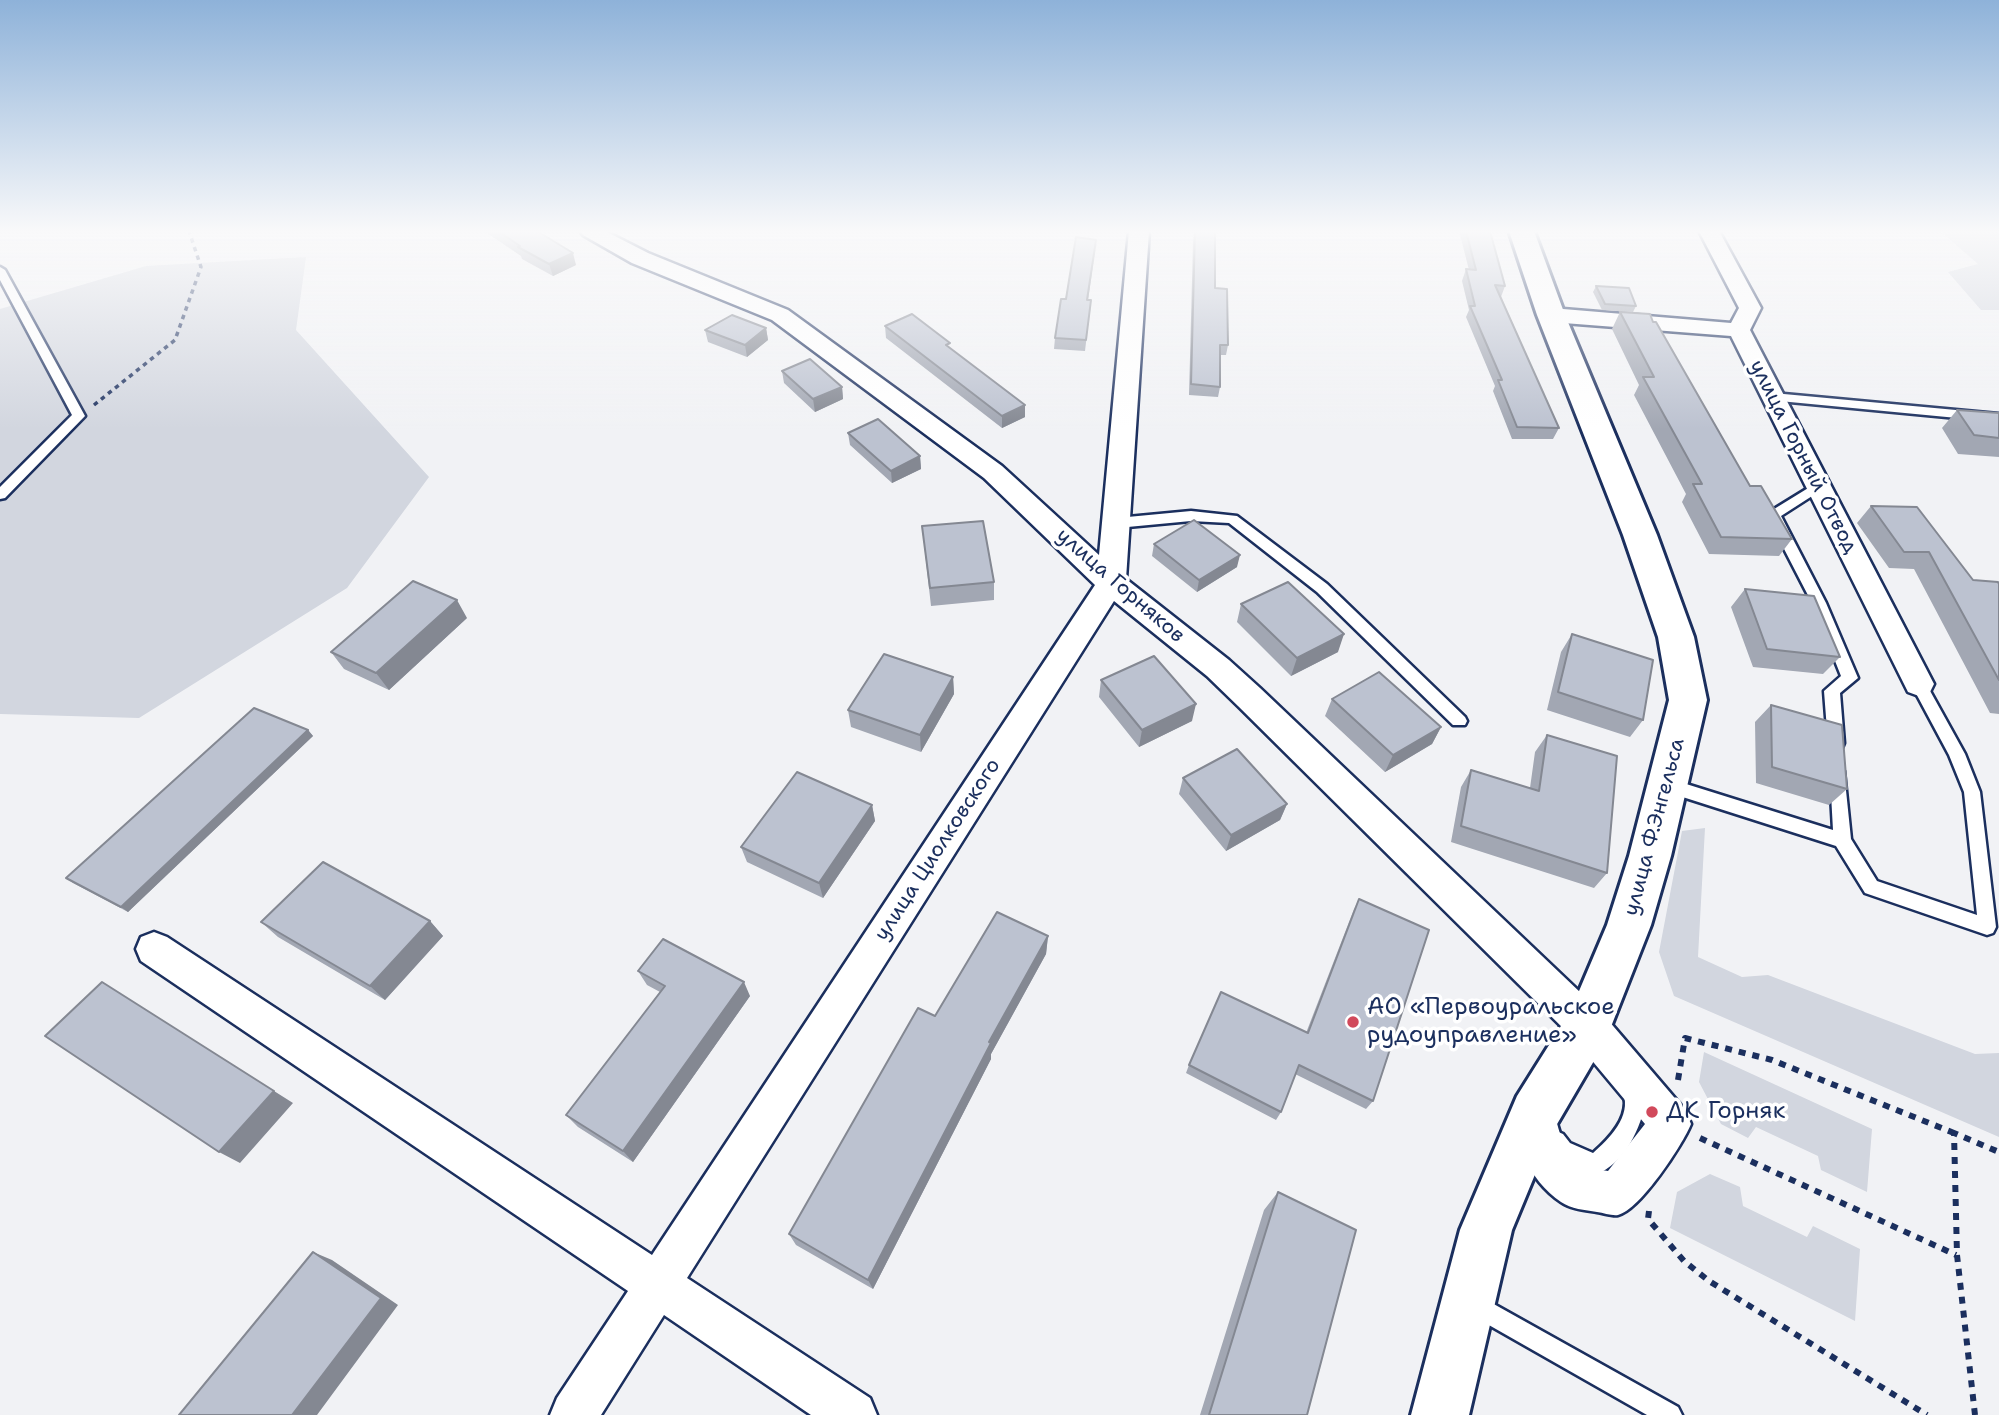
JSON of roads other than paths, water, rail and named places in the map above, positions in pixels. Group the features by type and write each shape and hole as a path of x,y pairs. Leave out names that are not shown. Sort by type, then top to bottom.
{"street":[{"name":"улица Горняков","path":"736,297 780,315 993,472 1111,583 1218,668 1588,1026 1671,1124 1617,1194 1576,1187 1544,1156 1535,1114"},
{"name":"улица Циолковского","path":"574,1415 1111,583 1134,297"},
{"name":"улица Ф.Энгельса","path":"1440,1415 1486,1230 1535,1114 1588,1026 1629,925 1688,700 1676,637 1640,535 1545,297"},
{"path":"1551,315 1739,330 1750,307 1745,297"},
{"name":"улица Горный Отвод","path":"1739,330 1919,684"},
{"path":"154,949 853,1415"}],"lane":[{"path":"0,495 79,416 15,297"},
{"path":"1773,397 1999,418"},
{"path":"1818,486 1773,514 1819,603 1850,678 1832,691 1842,839 1871,887 1987,927 1972,792 1957,754 1919,684"},
{"path":"1116,523 1191,516 1232,519 1322,588 1458,721"},
{"path":"1667,785 1842,839"},
{"path":"1535,1114 1563,1150 1595,1165 1619,1146 1634,1114 1637,1098 1588,1026"},
{"path":"1469,1301 1670,1415"}],"place":[{"name":"АО «Первоуральское рудоуправление»","path":"1353,1022"},
{"name":"ДК Горняк","path":"1652,1112"}]}
